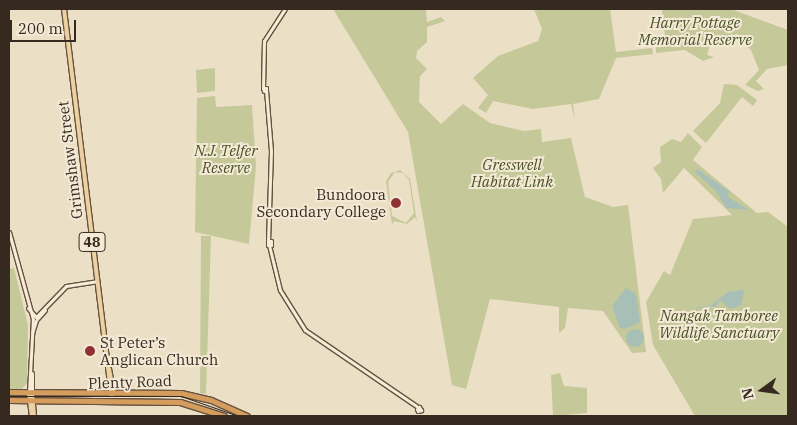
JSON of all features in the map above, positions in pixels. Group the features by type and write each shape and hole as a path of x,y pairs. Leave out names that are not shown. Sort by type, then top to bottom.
{"highway":[{"name":"Plenty Road","path":"9,392 94,395 181,393 211,400 247,416"},
{"path":"180,402 181,393"},
{"name":"Grimshaw Street","path":"112,394 113,401"},
{"name":"Plenty Road","path":"9,400 180,402 224,416"}],"main road":[{"name":"Grimshaw Street","path":"64,9 112,394"},
{"path":"94,395 111,383 123,394"},
{"path":"31,393 33,416"},
{"path":"22,400 32,408"},
{"path":"32,408 41,401"}],"street":[{"path":"285,9 264,39 264,80 271,147 268,232 280,290 305,330 348,363 408,399 419,409"},
{"path":"9,232 27,308 35,319"},
{"path":"31,393 31,336 35,319 66,286 97,281"},
{"path":"31,362 29,386 31,393"},
{"path":"21,393 29,386"}],"green space":[{"name":"Gresswell Habitat Link","path":"333,9 426,9 427,22 441,17 445,21 427,27 427,42 417,51 416,58 427,69 420,76 419,102 441,124 463,104 490,123 524,131 541,129 542,142 571,138 585,197 613,207 628,205 646,352 632,353 603,311 568,308 565,328 559,333 559,307 490,299 466,389 452,385 408,132"},
{"path":"534,9 610,9 616,52 652,48 653,54 616,58 599,99 573,104 575,120 571,104 533,109 493,101 486,113 478,108 488,95 473,78 498,56 538,41 542,29"},
{"name":"Harry Pottage Memorial Reserve","path":"662,9 731,9 788,30 788,65 767,69 756,81 764,89 758,91 745,85 759,70 751,50 732,34 710,45 707,55 714,57 703,61 685,50 656,53 656,47 666,45"},
{"path":"215,68 215,91 197,93 196,70"},
{"path":"724,84 737,85 757,100 753,106 742,97 706,143 693,131 720,103"},
{"name":"N.J. Telfer Reserve","path":"215,96 216,107 252,105 256,166 249,244 195,232 197,98"},
{"name":"Nangak Tamboree Wildlife Sanctuary","path":"688,133 702,147 693,160 757,213 768,212 788,227 787,416 695,416 653,345 646,302 664,271 670,275 693,219 732,215 684,168 663,193 661,179 653,168 661,162 660,147 672,139 681,142"},
{"path":"400,170 410,179 417,222 415,217 407,224 394,221 392,225 386,181 391,173","holes":["395,172 403,173 409,180 414,213 406,223 392,216 388,182"]},
{"path":"201,236 211,236 206,394 200,393"},
{"path":"14,268 28,325 27,383 21,390 9,389 9,269"},
{"path":"560,373 564,386 587,388 587,413 553,416 551,375"}],"water":[{"path":"697,169 729,191 728,197 749,210 726,208 716,191 695,172"},
{"path":"626,288 636,294 640,322 625,329 620,328 612,306"},
{"path":"744,290 741,305 730,309 720,300 716,307 710,306 728,292"},
{"path":"635,329 641,332 644,338 641,344 635,347 629,344 626,338 629,332"}],"waterway":[{"path":"699,307 710,306"},
{"path":"688,316 697,308"}],"tram line":[{"path":"9,396 181,396 238,416"}],"place":[{"name":"Bundoora Secondary College","path":"396,203"},
{"name":"St Peter’s Anglican Church","path":"90,351"}]}
